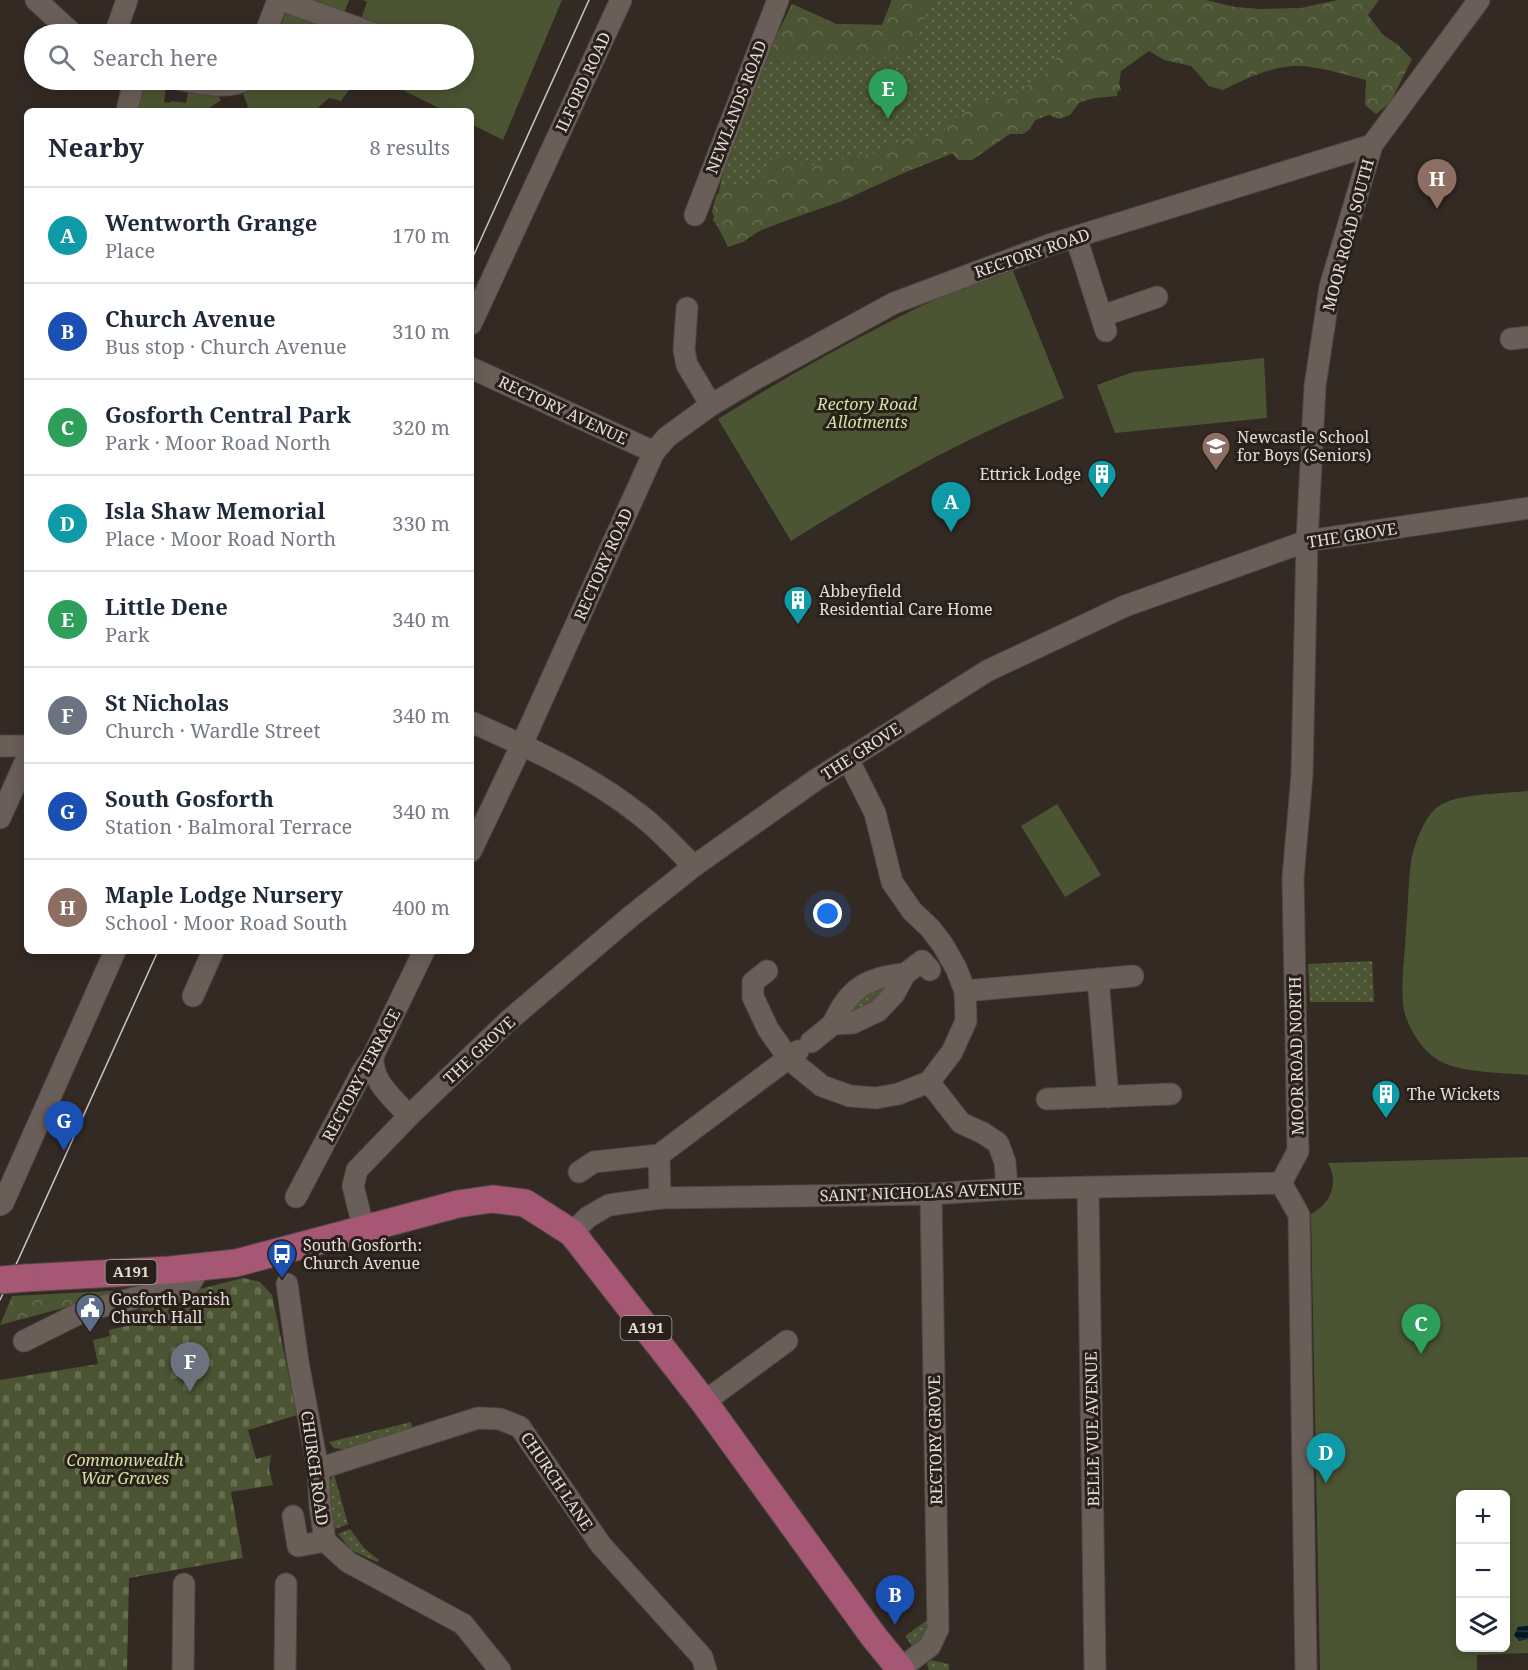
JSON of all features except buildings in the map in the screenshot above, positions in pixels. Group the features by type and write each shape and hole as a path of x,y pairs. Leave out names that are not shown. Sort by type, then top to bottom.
{"main road":[{"name":"A191","path":"12,1279 236,1263 458,1204 492,1199 525,1203 572,1233 704,1402 900,1670"}],"street":[{"path":"36,0 62,24"},
{"path":"119,24 127,0"},
{"path":"270,24 279,0 347,24"},
{"name":"ILFORD ROAD","path":"474,317 621,0"},
{"name":"NEWLANDS ROAD","path":"695,215 778,0"},
{"name":"MOOR ROAD SOUTH","path":"1307,541 1316,386 1330,287 1372,145 1479,0"},
{"path":"128,108 132,90"},
{"name":"RECTORY ROAD","path":"522,744 654,452 667,437 711,405 755,378 894,303 1076,237 1372,145"},
{"path":"1076,237 1104,323 1157,297"},
{"path":"687,308 684,350 687,365 711,405"},
{"name":"RECTORY AVENUE","path":"474,369 654,452"},
{"name":"THE GROVE","path":"364,1230 353,1186 357,1170 409,1116 507,1022 630,917 694,866 817,779 987,670 1125,606 1307,541 1528,508"},
{"name":"MOOR ROAD NORTH","path":"1281,1183 1298,1151 1293,878 1302,775 1307,541"},
{"path":"474,723 522,744 577,773 640,815 694,866"},
{"path":"474,845 522,744"},
{"path":"0,746 24,746"},
{"path":"579,1172 594,1162 659,1155 833,1024 841,1006 860,986 882,976 904,974 932,963 943,945 923,927 892,882 875,813 848,759"},
{"path":"0,818 24,765"},
{"path":"0,1205 3,1203 114,954"},
{"path":"193,996 212,954"},
{"name":"RECTORY TERRACE","path":"296,1197 362,1072 373,1056 422,954"},
{"path":"932,963 965,991 1133,976"},
{"path":"767,971 753,982 753,997 768,1029 799,1051 822,1086 850,1096 876,1098 898,1094 929,1082 952,1052 966,1021 965,991"},
{"path":"833,1024 853,1023 878,1011 894,994 904,974"},
{"path":"1098,979 1108,1097"},
{"path":"373,1056 372,1069 377,1080 409,1116"},
{"path":"929,1082 961,1123 998,1143 1005,1162 1007,1189"},
{"path":"1047,1099 1171,1094"},
{"path":"659,1155 660,1198"},
{"path":"1281,1183 1299,1215 1306,1670"},
{"name":"SAINT NICHOLAS AVENUE","path":"572,1233 588,1217 609,1205 660,1198 931,1194 1007,1189 1281,1183"},
{"name":"BELLE VUE AVENUE","path":"1088,1187 1095,1670"},
{"name":"RECTORY GROVE","path":"900,1670 930,1646 938,1629 931,1194"},
{"path":"24,1341 84,1311 190,1284 200,1267"},
{"name":"CHURCH ROAD","path":"288,1284 298,1362 318,1469 325,1540 348,1562 463,1624 500,1670"},
{"path":"704,1402 787,1341"},
{"name":"CHURCH LANE","path":"318,1469 478,1418 500,1419 520,1427 601,1545 702,1657 706,1670"},
{"path":"293,1516 298,1546 325,1540"},
{"path":"183,1670 184,1584"},
{"path":"285,1670 286,1584"}],"green space":[{"path":"296,0 349,0 344,13"},
{"path":"363,0 562,0 503,140 474,126 474,108 439,108 402,90 474,90 474,24 376,24 361,19 367,2"},
{"path":"892,0 1092,0 1101,20 1121,90 1078,103 727,244 713,221 724,167 760,70 792,4 836,24 882,25"},
{"path":"892,0 933,0 907,57 766,58 792,4 836,24 882,25"},
{"path":"1075,0 1206,0 1235,7 1260,9 1301,8 1338,0 1379,0 1368,15 1383,35 1397,44 1412,59 1390,103 1376,114 1365,105 1366,80 1320,68 1293,66 1265,72 1223,90 1209,86 1191,66 1164,60 1149,51 1121,71 1117,96 1082,99 1070,115 1059,119 1044,113 1037,117 1030,129 1023,134 1010,134 972,160 958,160 948,148 919,166 842,201 762,229 743,242 728,247 712,212 716,195 732,183 750,187 765,177 769,160 787,153 804,167 886,150 909,134 927,138 944,132 946,123 994,97 1011,97 1052,69 1068,32"},
{"path":"287,8 329,24 281,24"},
{"path":"137,90 166,90 164,102 170,103 171,101 186,103 188,91 218,96 221,100 209,108 134,108"},
{"path":"250,90 349,90 341,101 329,98 317,108 246,108 248,107 243,94"},
{"name":"Rectory Road Allotments","path":"1011,266 1064,398 997,427 913,469 791,541 718,419 861,336 935,299"},
{"path":"1264,358 1267,418 1115,433 1097,385 1133,372"},
{"path":"1528,791 1528,1075 1477,1071 1451,1066 1431,1055 1421,1044 1412,1032 1404,1011 1403,976 1409,879 1415,847 1420,831 1429,817 1446,802 1481,795"},
{"path":"1057,804 1101,875 1065,897 1021,826"},
{"path":"1372,961 1374,1002 1310,1002 1308,964"},
{"path":"895,986 847,1020 849,1001 863,989"},
{"path":"1528,1157 1528,1653 1477,1655 1477,1670 1320,1670 1311,1214 1324,1205 1328,1199 1333,1185 1328,1163"},
{"name":"Commonwealth War Graves","path":"243,1278 260,1282 272,1295 297,1415 248,1430 256,1459 271,1455 269,1469 273,1485 231,1492 243,1558 129,1578 127,1670 0,1670 0,1380 98,1364 93,1340 110,1336 109,1330 144,1322 140,1304"},
{"path":"130,1290 0,1325 12,1296"},
{"path":"411,1422 412,1428 349,1450 334,1448 329,1442"},
{"path":"334,1474 348,1524 335,1529 327,1485"},
{"path":"350,1529 364,1548 379,1560 377,1562 351,1550 338,1534"},
{"path":"930,1615 931,1634 913,1647 905,1636 926,1621"},
{"path":"930,1660 949,1664 949,1670 929,1670 927,1664"}],"water":[{"path":"1528,1626 1528,1639 1519,1641 1514,1635 1518,1627"}],"tram line":[{"path":"474,254 589,0"},
{"path":"0,1300 157,954"}],"place":[{"name":"Little Dene","path":"888,119"},
{"name":"Maple Lodge Nursery","path":"1437,209"},
{"name":"Newcastle School for Boys (Seniors)","path":"1216,472"},
{"name":"Ettrick Lodge","path":"1102,500"},
{"name":"Wentworth Grange","path":"951,532"},
{"name":"Abbeyfield Residential Care Home","path":"798,626"},
{"name":"The Wickets","path":"1386,1120"},
{"name":"South Gosforth","path":"64,1151"},
{"name":"South Gosforth: Church Avenue","path":"282,1280"},
{"name":"Gosforth Parish Church Hall","path":"90,1334"},
{"name":"Gosforth Central Park","path":"1421,1354"},
{"name":"St Nicholas","path":"190,1392"},
{"name":"Isla Shaw Memorial","path":"1326,1483"},
{"name":"Church Avenue","path":"895,1625"}]}
